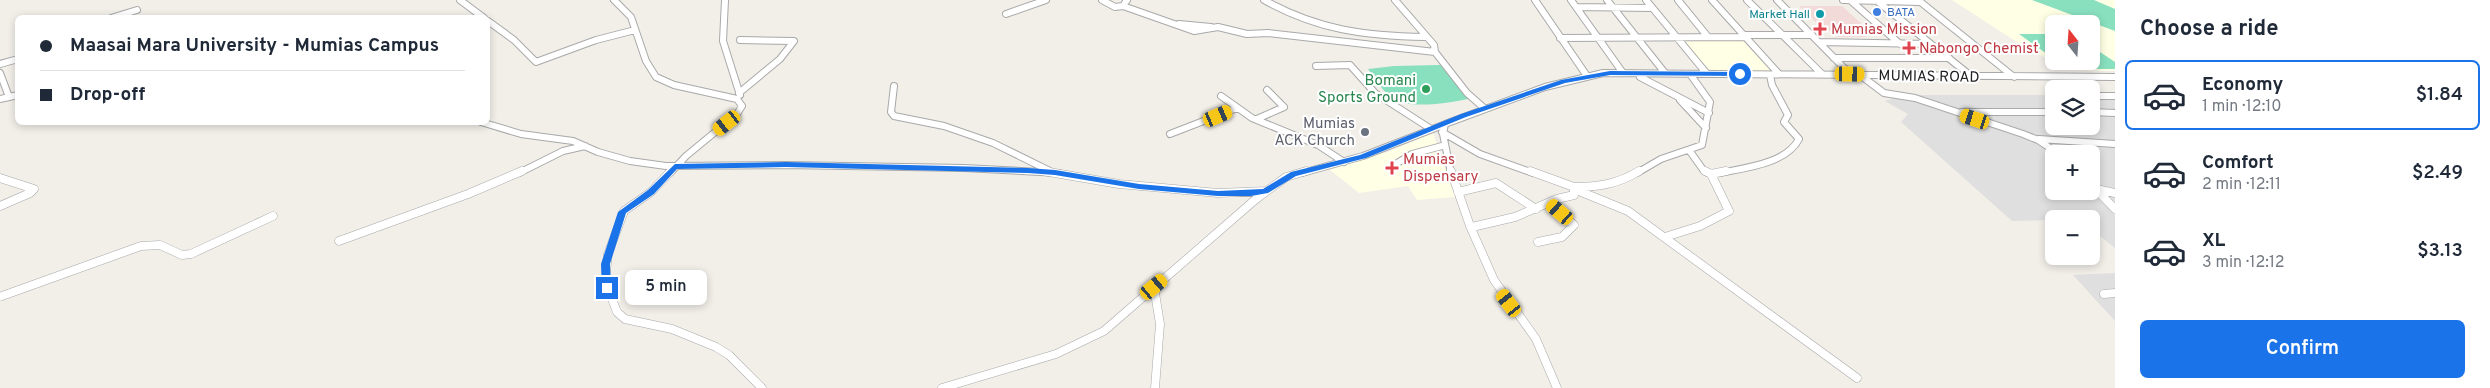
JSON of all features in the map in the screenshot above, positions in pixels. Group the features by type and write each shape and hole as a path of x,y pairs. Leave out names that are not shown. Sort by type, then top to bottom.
{"street":[{"path":"460,0 480,15"},
{"path":"614,0 631,17 646,61 658,78 674,85 740,97"},
{"path":"724,0 723,41 742,106 737,114 675,166 651,192 622,213 605,264 605,281 617,312 625,319 672,329 716,347 729,355 762,388"},
{"path":"1006,14 1046,0"},
{"path":"1102,0 1116,7 1123,6 1194,31 1215,27 1228,28 1248,34 1268,32 1435,52"},
{"path":"1123,6 1127,0"},
{"path":"1264,0 1295,16 1345,33 1366,36 1426,37"},
{"path":"1395,0 1434,45 1435,52 1467,93 1484,108"},
{"path":"1535,0 1587,76"},
{"path":"1572,0 1626,73 1640,77 1709,113"},
{"path":"1607,0 1665,73"},
{"path":"1646,0 1707,74"},
{"path":"1678,0 1708,37"},
{"path":"1712,0 1779,74"},
{"path":"1747,0 1822,74"},
{"path":"1777,0 1850,74"},
{"path":"1843,0 1919,1 2014,77"},
{"path":"1850,0 1900,44"},
{"path":"1877,1 1972,76"},
{"path":"1576,7 1652,8"},
{"path":"121,15 137,10"},
{"path":"490,22 514,40 536,62 596,40 635,30"},
{"path":"1560,38 1812,35"},
{"path":"740,40 794,41 780,59 740,97"},
{"path":"1819,42 1930,44"},
{"path":"1834,58 1949,58"},
{"path":"0,64 15,60"},
{"path":"1316,66 1350,65 1375,93 1430,129"},
{"path":"0,73 8,97"},
{"name":"MUMIAS ROAD","path":"942,388 1056,354 1082,343 1114,323 1266,191 1293,174 1377,152 1430,129 1442,128 1484,108 1545,87 1587,76 1626,73 1665,73 1692,76 1707,74 1850,74 2115,77"},
{"path":"1689,150 1704,171 1711,174 1756,165 1785,154 1798,145 1798,137 1784,122 1788,115 1772,85 1770,75"},
{"path":"1860,75 1883,92 1908,96 2036,139 2115,144"},
{"path":"1574,188 1594,187 1623,180 1661,159 1702,145 1710,102 1692,76 1640,77"},
{"path":"894,86 891,112 894,116 944,126 993,143 1053,172"},
{"path":"1256,120 1284,107 1267,90"},
{"path":"0,99 15,96"},
{"path":"1221,96 1256,120 1327,150 1344,162"},
{"path":"2100,96 2115,96"},
{"path":"1677,97 1706,128"},
{"path":"1170,134 1237,108"},
{"path":"1954,112 2045,112"},
{"path":"2100,112 2115,113"},
{"path":"490,125 521,134 570,141 630,161 675,166 894,166 1053,172 1119,184 1218,193 1266,191"},
{"path":"1442,128 1442,146 1458,192 1494,281 1542,348 1557,388"},
{"path":"1442,128 1480,154 1623,208 1857,378"},
{"path":"2036,139 2045,145"},
{"path":"338,241 468,194 536,165 563,151 585,146"},
{"path":"1394,165 1412,154 1442,146"},
{"path":"1665,238 1700,226 1729,211 1711,174"},
{"path":"0,178 34,189 30,193 0,206"},
{"path":"1458,192 1496,183 1536,209"},
{"path":"1472,227 1505,221 1574,195 1574,188"},
{"path":"2100,189 2115,193"},
{"path":"2100,194 2115,208"},
{"path":"1538,242 1562,237 1574,225 1550,204"},
{"path":"1,295 141,246 162,245 182,254 191,254 273,216"},
{"path":"1154,287 1159,308 1155,388"},
{"path":"2104,294 2115,293"}],"shaded area":[{"path":"1952,0 2115,0 2115,71 2069,70 2100,70 2100,15 2045,15 2045,57 2023,46"},
{"path":"1799,6 1842,6 1874,35 1867,35 1866,37 1836,37 1824,26 1820,26"},
{"path":"1682,39 1741,39 1772,72 1710,70"},
{"path":"1903,95 2045,95 2045,135 2100,135 2100,95 2115,95 2115,248 2100,236 2100,210 2045,210 2045,220 2012,221 1901,122 1908,114 1885,101"},
{"name":"Mumias Dispensary","path":"1433,133 1455,197 1417,200 1408,186 1359,193 1330,170 1387,152"},
{"path":"2115,273 2115,321 2073,275"}],"green space":[{"path":"2032,0 2094,0 2115,9 2115,31 2100,25 2100,15 2072,15"},
{"path":"2019,34 2045,34 2045,53"},
{"path":"2100,52 2115,62 2115,69 2100,69"},
{"name":"Bomani Sports Ground","path":"1439,65 1451,67 1473,98 1421,105 1401,102 1394,99 1380,86 1368,69 1394,66"}],"place":[{"name":"BATA","path":"1877,12"},
{"name":"Market Hall","path":"1820,14"},
{"name":"Mumias Mission","path":"1820,29"},
{"name":"Nabongo Chemist","path":"1909,48"},
{"name":"Bomani Sports Ground","path":"1426,89"},
{"name":"Mumias ACK Church","path":"1365,132"},
{"name":"Mumias Dispensary","path":"1392,168"}],"route":[{"path":"607,288 604,271 605,264 623,212 651,192 675,166 786,165 964,168 1055,172 1079,178 1139,186 1232,194 1251,193 1266,191 1286,177 1301,171 1363,156 1443,125 1463,115 1564,81 1594,74 1610,73 1740,74"}]}
